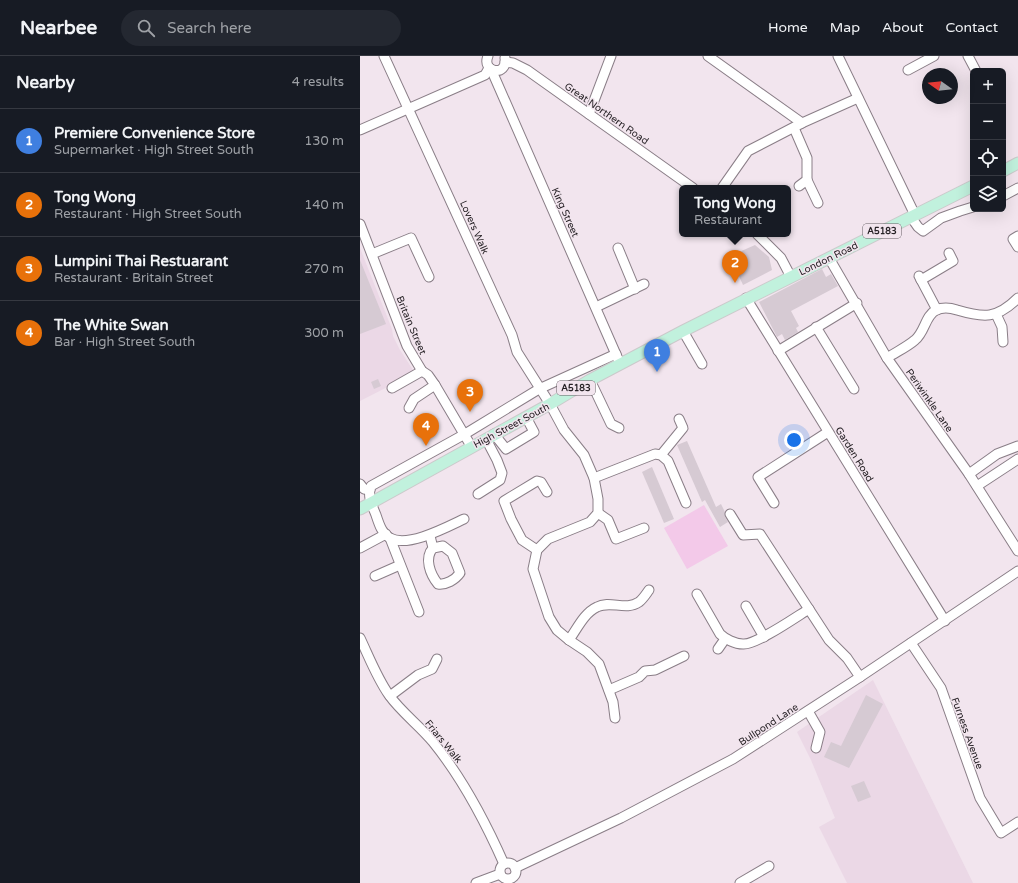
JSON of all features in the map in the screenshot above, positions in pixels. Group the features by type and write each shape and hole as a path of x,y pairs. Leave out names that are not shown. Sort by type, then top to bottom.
{"main road":[{"path":"1006,169 1018,163"},
{"name":"London Road","path":"791,276 970,188"},
{"name":"High Street South","path":"360,509 471,446 550,404 590,380 618,359 683,330 791,276"}],"street":[{"name":"Lovers Walk","path":"384,56 512,335 517,352 539,389 550,404 564,430 584,455 594,478 598,499 598,514"},
{"path":"360,130 485,75 490,68 487,63 488,56"},
{"path":"589,114 612,56"},
{"path":"708,56 802,123"},
{"path":"838,56 918,227 923,231 941,218 970,208"},
{"path":"908,70 934,56"},
{"path":"968,56 974,68"},
{"name":"Great Northern Road","path":"490,68 500,70 504,65 505,59 527,70 689,185"},
{"name":"King Street","path":"490,68 618,359"},
{"path":"724,185 748,151 802,123 858,98"},
{"path":"794,128 807,158 807,180 818,203"},
{"path":"799,186 807,180"},
{"path":"1006,194 1018,188"},
{"name":"Britain Street","path":"360,224 407,346 422,372 428,376 435,385 471,446"},
{"path":"1018,236 1013,239 1018,246"},
{"path":"760,237 781,258 791,276"},
{"path":"372,254 411,238 428,277"},
{"path":"618,248 635,289"},
{"path":"937,310 919,277 953,261 949,253"},
{"name":"Periwinkle Lane","path":"830,258 887,358 969,474 1018,551"},
{"path":"596,307 644,284"},
{"name":"Garden Road","path":"746,298 945,621"},
{"path":"887,358 915,340 920,334 928,318 937,310 949,308 975,316 990,316 1009,307 1018,298"},
{"path":"778,350 857,303"},
{"path":"996,314 1002,327 1003,342"},
{"path":"816,327 854,388"},
{"path":"683,330 702,364"},
{"path":"464,519 430,536 412,540 396,540 388,536 381,529 369,495 371,486 464,434 539,389 618,359"},
{"path":"392,388 422,372"},
{"path":"590,380 611,424 619,428"},
{"path":"409,408 414,399 435,385"},
{"path":"490,436 506,448 534,432 526,417"},
{"path":"661,455 683,428 679,419"},
{"path":"774,503 758,477 828,432"},
{"path":"478,494 500,480 502,473 490,436"},
{"path":"969,474 997,454 1018,446"},
{"path":"594,478 655,454 661,455 668,461 686,503"},
{"path":"977,486 1018,459"},
{"path":"537,550 522,540 504,501 537,481 541,482 547,492"},
{"path":"360,484 364,489 370,490"},
{"path":"615,718 613,702 599,664 588,652 569,640 557,630 549,617 533,569 537,550 548,538 590,522 598,514 608,520 616,539 644,528"},
{"path":"730,514 743,535 760,534 828,640 847,658 860,677"},
{"path":"360,548 388,536"},
{"path":"388,536 419,612"},
{"path":"430,536 433,548"},
{"path":"374,576 400,565"},
{"name":"Bullpond Lane","path":"515,868 621,818 733,759 945,621 1018,571"},
{"path":"569,640 587,614 598,606 611,604 628,606 639,602 649,590"},
{"path":"697,594 720,634 725,639 743,644 764,636 809,609"},
{"path":"746,606 764,636"},
{"name":"Friars Walk","path":"360,638 390,696 433,742 462,782 485,822 504,864"},
{"path":"718,649 725,639"},
{"name":"Furness Avenue","path":"911,643 941,688 980,798 1002,837 1018,822"},
{"path":"609,690 639,677 645,671 655,670 684,656"},
{"path":"390,696 418,675 432,669 437,659"},
{"path":"808,711 820,732 816,748"},
{"path":"510,863 515,868 515,874 512,881 503,878 500,874 500,868 504,864 510,863"},
{"path":"740,883 769,866"},
{"path":"476,883 500,874"}],"shaded area":[{"path":"360,248 392,329 393,336 415,373 360,401"},
{"path":"704,505 728,546 687,569 664,528"},
{"path":"873,680 973,883 847,883 819,827 835,818 811,760 797,732"}],"building":[{"path":"755,245 769,257 772,270 743,285 730,256"},
{"path":"360,260 386,324 360,334"},
{"path":"822,269 826,277 831,274 838,286 791,311 799,326 796,328 798,332 785,340 782,334 777,337 759,302"},
{"path":"378,379 381,386 374,389 371,382"},
{"path":"687,441 716,507 721,504 725,512 725,517 728,522 720,527 705,500 702,502 677,445"},
{"path":"652,467 674,519 664,523 642,472"},
{"path":"866,695 883,704 849,768 824,757 831,742 841,746"},
{"path":"864,781 871,797 858,802 851,786"}],"place":[{"name":"Tong Wong","path":"735,283"},
{"name":"Premiere Convenience Store","path":"657,372"},
{"name":"Lumpini Thai Restuarant","path":"470,412"},
{"name":"The White Swan","path":"426,446"}]}
